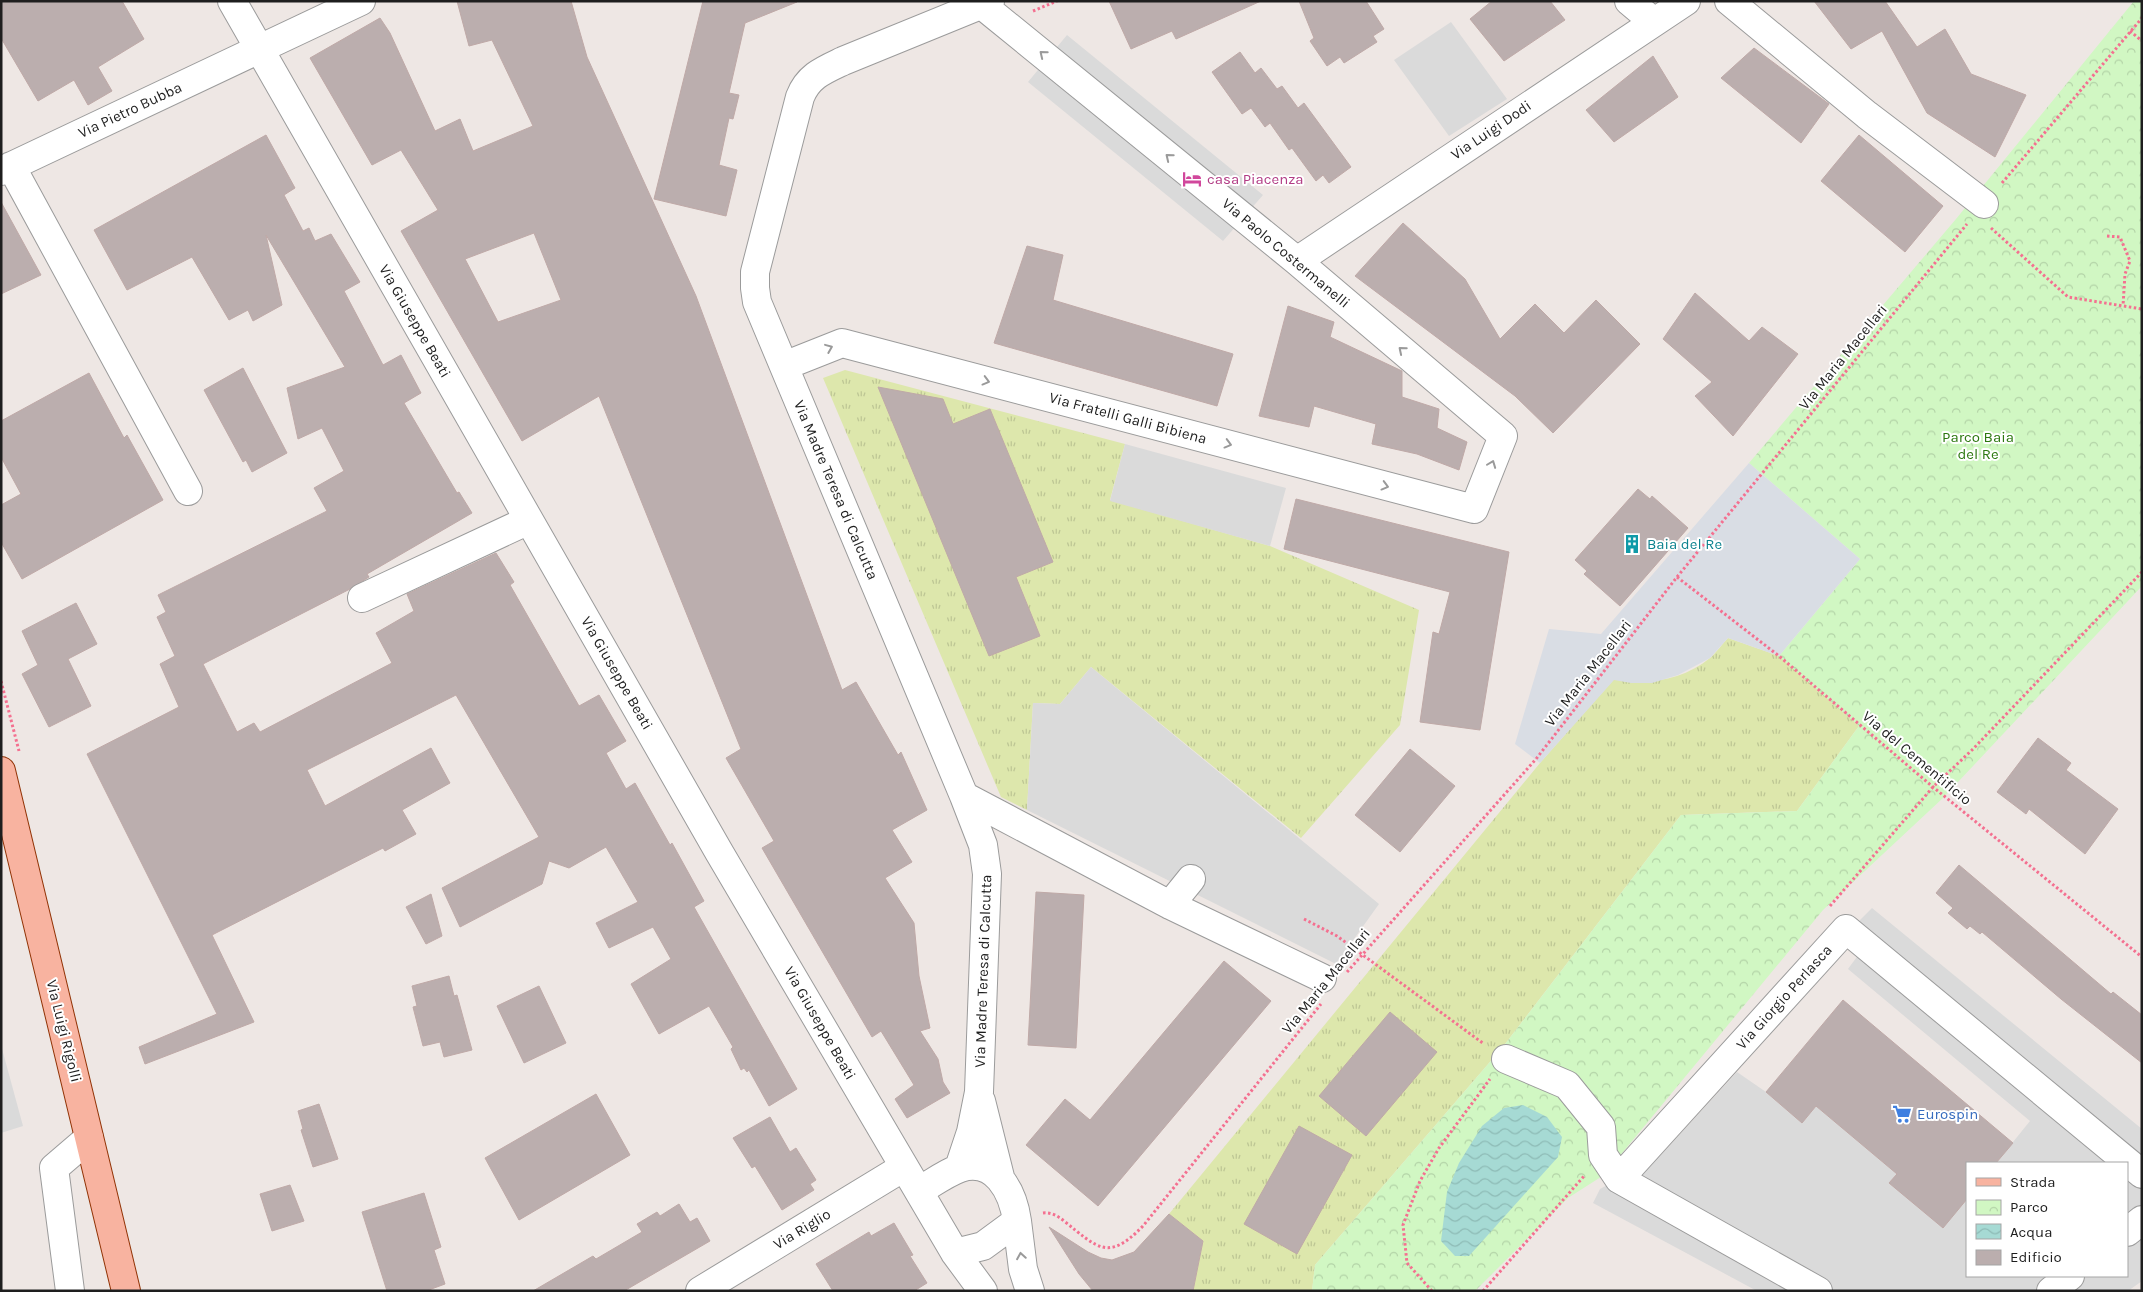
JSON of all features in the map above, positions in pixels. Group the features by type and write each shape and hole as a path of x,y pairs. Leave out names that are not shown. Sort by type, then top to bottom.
{"main road":[{"name":"Via Luigi Rigolli","path":"1,771 126,1291"}],"street":[{"name":"Via Giuseppe Beati","path":"232,1 719,852 955,1253 983,1291"},
{"name":"Via Pietro Bubba","path":"6,169 361,1"},
{"path":"1629,1 1654,22"},
{"name":"Via Luigi Dodi","path":"1297,261 1686,1"},
{"path":"1729,1 1979,210"},
{"name":"Via Paolo Costermanelli","path":"986,3 1297,261 1503,436 1474,509"},
{"name":"Via Madre Teresa di Calcutta","path":"958,1168 971,1132 979,1092 987,874 983,846 964,796 757,302 754,288 756,272 803,90 812,77 819,72 986,3"},
{"path":"6,169 188,491"},
{"name":"Via Fratelli Galli Bibiena","path":"784,366 842,343 1474,509"},
{"path":"362,598 529,520"},
{"path":"964,796 1170,904 1331,984"},
{"path":"1170,904 1191,879"},
{"name":"Via Giorgio Perlasca","path":"1619,1179 1846,929 2128,1162"},
{"path":"1506,1059 1567,1085 1601,1126 1603,1155 1619,1179 1818,1291"},
{"name":"Via Madre Teresa di Calcutta","path":"979,1092 1000,1177 1015,1204 1017,1220"},
{"path":"70,1291 54,1168 89,1138"},
{"name":"Via Giorgio Perlasca","path":"2128,1162 2142,1174"},
{"name":"Via Riglio","path":"700,1291 904,1167"},
{"path":"918,1191 958,1168 977,1167 990,1170 1000,1177"},
{"path":"955,1253 983,1246 1017,1220"},
{"path":"1017,1220 1023,1269 1030,1291"},
{"path":"2128,1231 2142,1220"},
{"path":"2051,1291 2069,1277"}],"path":[{"path":"1025,15 1058,1"},
{"name":"Via Maria Macellari","path":"1017,1220 1048,1212 1058,1217 1092,1243 1106,1249 1126,1243 1142,1226 1331,984 1362,953 1536,759 1677,577 1979,210 2142,18"},
{"path":"2130,31 2142,41"},
{"path":"1979,210 2068,297 2142,309"},
{"path":"2107,236 2120,237 2130,261 2125,274 2123,306"},
{"name":"Via del Cementificio","path":"1677,577 1779,656 1940,793 2142,958"},
{"path":"1304,920 1337,936 1362,953 1456,1025 1506,1059 1439,1148 1420,1181 1403,1225 1407,1263 1432,1291"}],"green space":[{"name":"Parco Baia del Re","path":"2134,1 2142,1 2142,586 1943,798 1823,910 1604,1175 1568,1198 1475,1291 1312,1291 1315,1265 1502,1048 1681,815 1797,811 1859,726 1779,656 1860,559 1749,463 1956,219"},
{"path":"845,370 1125,444 1110,500 1270,546 1419,610 1400,725 1301,838 1091,667 1060,704 1033,703 1027,810 1001,797 823,378"},
{"path":"1728,638 1779,656 1859,726 1797,811 1681,815 1502,1048 1315,1265 1312,1291 1193,1291 1203,1241 1169,1214 1540,763 1614,679 1639,682 1652,681 1688,672 1710,658"}],"shaded area":[{"path":"1451,22 1507,99 1449,136 1394,60"},
{"path":"1067,35 1263,195 1223,241 1028,82"},
{"path":"1125,444 1286,488 1270,546 1110,501"},
{"path":"1749,463 1860,559 1779,656 1728,638 1710,658 1678,675 1652,683 1631,683 1614,680 1540,763 1515,744 1549,629 1601,634"},
{"path":"1091,667 1379,904 1336,964 1027,810 1033,703 1060,704"},
{"path":"1872,908 2142,1129 2142,1281 2128,1291 1757,1291 1593,1203 1600,1189 1659,1157 1737,1072 1766,1092 1802,1122 1816,1106 1897,1174 1890,1183 1966,1199 1966,1277 2128,1277 2128,1162 1997,1162 2030,1121 1848,969 1859,954 1858,922"},
{"path":"1,1045 23,1126 1,1133"}],"water":[{"path":"1523,1105 1547,1117 1562,1137 1558,1157 1469,1256 1455,1256 1441,1241 1447,1192 1459,1163 1482,1126 1504,1108"}],"building":[{"path":"1,1 122,1 144,39 98,67 112,91 88,105 74,80 38,101 1,38"},
{"path":"457,1 571,1 587,57 696,296 842,690 856,682 898,755 901,752 927,810 892,830 912,862 885,878 914,923 919,976 930,1028 920,1031 938,1059 943,1082 950,1093 907,1118 895,1099 914,1085 881,1031 872,1037 762,848 774,841 726,758 741,749 599,396 522,441 401,231 438,210 401,150 372,165 310,58 380,18 390,33 435,131 460,119 473,151 533,126 492,40 469,46","holes":["534,233 561,300 498,322 465,259"]},
{"path":"703,1 797,2 745,23 729,93 739,95 733,119 729,118 719,165 737,170 726,216 654,199"},
{"path":"1109,1 1261,1 1176,39 1172,31 1131,49"},
{"path":"1299,1 1366,1 1384,29 1373,36 1377,42 1344,63 1340,57 1327,66 1310,41 1314,38"},
{"path":"1492,1 1550,1 1565,20 1504,61 1470,19"},
{"path":"1814,1 1885,1 1917,47 1945,29 1971,74 2026,95 1995,157 1927,113 1882,31 1851,49"},
{"path":"1754,48 1829,104 1801,143 1721,78"},
{"path":"1240,52 1255,73 1261,68 1277,89 1282,86 1298,108 1304,103 1351,167 1329,183 1323,175 1316,181 1292,148 1289,150 1270,123 1265,127 1251,108 1242,114 1212,72"},
{"path":"1653,56 1678,97 1614,142 1586,110"},
{"path":"266,135 295,188 284,195 303,231 309,228 315,241 331,234 360,282 344,291 383,365 401,355 421,393 404,403 457,493 459,492 472,513 367,574 369,577 350,589 203,664 237,732 254,723 260,732 392,663 376,633 414,611 407,594 496,553 514,582 510,585 579,706 599,695 626,741 606,753 626,789 635,783 670,845 672,843 704,901 694,907 797,1089 769,1106 749,1070 747,1072 744,1068 741,1070 731,1049 733,1047 709,1006 659,1034 631,984 671,959 653,927 609,948 596,923 638,902 606,847 569,868 549,861 542,884 460,927 442,888 539,837 456,695 307,770 325,806 431,748 450,783 402,810 416,834 385,851 383,848 212,935 254,1022 145,1064 139,1047 217,1014 87,754 179,707 160,664 175,656 157,617 166,612 158,595 327,511 314,488 344,471 322,428 298,439 287,388 345,367 266,235 282,305 253,321 248,310 229,320 192,257 127,290 94,230"},
{"path":"1859,135 1943,206 1905,252 1821,181"},
{"path":"1,202 41,275 1,294"},
{"path":"1403,223 1465,279 1500,339 1535,304 1564,333 1596,300 1640,344 1553,433 1515,396 1355,276"},
{"path":"1027,246 1063,255 1053,300 1233,354 1217,406 994,343"},
{"path":"1695,293 1749,341 1762,327 1798,354 1733,436 1695,396 1712,382 1663,339"},
{"path":"1288,306 1334,322 1330,337 1402,371 1402,397 1439,409 1437,428 1467,442 1459,470 1417,454 1372,444 1376,424 1314,406 1309,427 1259,416"},
{"path":"243,368 287,453 252,472 246,460 243,462 204,390"},
{"path":"89,373 124,438 127,435 163,500 22,579 1,542 1,505 21,494 1,457 1,421"},
{"path":"878,387 943,399 953,424 990,409 1053,562 1016,577 1040,636 989,656"},
{"name":"Baia del Re","path":"1638,489 1650,499 1652,496 1688,528 1620,606 1584,574 1587,571 1575,560"},
{"path":"1296,499 1509,552 1480,730 1420,722 1433,632 1439,634 1450,592 1284,549"},
{"path":"76,603 97,644 68,659 91,706 49,727 22,674 38,665 22,631"},
{"path":"2038,738 2071,763 2066,770 2118,809 2085,854 2029,809 2026,814 1997,792"},
{"path":"1410,749 1455,786 1400,852 1355,815"},
{"path":"1959,865 2111,994 2113,992 2142,1015 2142,1063 2061,999 1982,932 1980,934 1970,926 1967,929 1948,913 1953,908 1936,893"},
{"path":"1036,892 1084,895 1076,1048 1028,1045"},
{"path":"431,894 442,936 426,944 406,907"},
{"path":"1224,961 1271,1001 1098,1206 1026,1145 1065,1099 1090,1120"},
{"path":"449,976 454,996 457,995 472,1050 444,1057 440,1042 423,1046 413,1007 417,1006 412,986"},
{"path":"539,986 566,1043 524,1063 497,1006"},
{"name":"Eurospin","path":"1843,1000 2013,1143 1997,1162 1966,1162 1966,1200 1943,1228 1889,1183 1897,1174 1816,1106 1802,1123 1766,1092"},
{"path":"1390,1012 1437,1052 1366,1136 1319,1096"},
{"path":"596,1094 630,1155 519,1220 485,1158"},
{"path":"319,1104 338,1159 313,1167 301,1130 303,1129 298,1111"},
{"path":"770,1117 790,1152 796,1148 816,1180 810,1184 814,1190 782,1210 755,1166 752,1168 733,1138"},
{"path":"1299,1126 1352,1155 1297,1254 1244,1224"},
{"path":"290,1185 304,1221 272,1231 260,1194"},
{"path":"424,1193 441,1247 434,1250 445,1284 426,1291 387,1291 362,1212"},
{"path":"679,1204 690,1222 697,1218 710,1241 624,1291 533,1291 593,1256 596,1259 642,1232 637,1224 657,1212 660,1216"},
{"path":"1169,1214 1203,1241 1193,1291 1093,1291 1079,1274 1049,1227 1088,1252 1101,1258 1112,1260 1134,1252"},
{"path":"894,1223 913,1255 910,1256 927,1283 914,1291 833,1291 816,1264 869,1232 871,1236"}],"place":[{"name":"casa Piacenza","path":"1192,179"},
{"name":"Baia del Re","path":"1632,544"},
{"name":"Eurospin","path":"1902,1114"}]}
